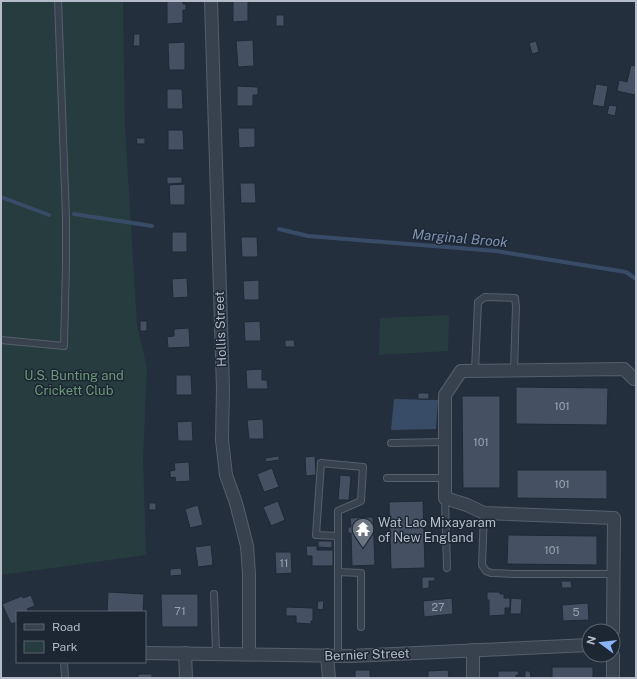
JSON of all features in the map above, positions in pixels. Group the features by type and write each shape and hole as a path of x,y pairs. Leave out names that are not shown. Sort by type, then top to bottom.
{"street":[{"name":"Hollis Street","path":"210,1 223,389 222,440 226,475 236,503 247,546 249,574 249,654"},
{"path":"613,623 614,518 484,513 467,505 445,498 445,395 461,371 624,369 634,379"},
{"name":"Bernier Street","path":"146,653 333,655 581,645"},
{"path":"473,650 473,678"},
{"path":"185,653 186,678"},
{"path":"329,678 333,655"},
{"path":"613,663 613,678"}],"lane":[{"path":"1,340 64,346 66,218 58,1"},
{"path":"475,370 478,302 485,297 515,298 514,370"},
{"path":"391,443 445,442"},
{"path":"333,655 338,572 338,536 338,511 361,501 363,467 321,463 316,535 338,536"},
{"path":"387,478 445,478"},
{"path":"445,498 447,568"},
{"path":"484,513 482,565 486,571 491,573 514,574 613,574"},
{"path":"338,572 361,573 361,627"},
{"path":"214,594 216,653"},
{"path":"64,663 65,678"}],"green space":[{"name":"U.S. Bunting and Crickett Club","path":"1,1 123,1 125,127 137,325 147,368 143,458 146,555 1,575"},
{"path":"449,315 448,351 379,355 380,318"}],"water":[{"path":"394,399 438,400 436,429 391,430"}],"building":[{"path":"167,1 183,1 183,4 186,4 186,10 183,10 183,23 167,24"},
{"path":"233,1 248,1 248,21 233,22"},
{"path":"276,15 284,15 284,26 276,26"},
{"path":"134,34 140,34 140,46 133,46"},
{"path":"253,40 254,66 238,67 236,41"},
{"path":"536,41 539,52 532,54 529,43"},
{"path":"185,42 185,70 169,70 168,43"},
{"path":"631,65 636,66 635,95 617,91 619,80 627,82"},
{"path":"596,84 608,86 604,107 592,105"},
{"path":"237,86 258,87 258,95 253,95 253,106 237,106"},
{"path":"167,89 182,89 183,109 167,109"},
{"path":"609,105 617,106 615,116 607,114"},
{"path":"238,128 255,128 255,147 239,148"},
{"path":"168,130 183,130 184,150 168,150"},
{"path":"136,138 145,138 145,144 137,144"},
{"path":"167,177 182,177 182,183 167,184"},
{"path":"240,183 255,183 256,203 241,203"},
{"path":"185,184 185,205 170,205 169,185"},
{"path":"172,232 187,232 187,252 172,252"},
{"path":"241,237 257,237 258,257 242,257"},
{"path":"187,278 188,297 173,298 172,279"},
{"path":"259,280 259,300 244,300 243,281"},
{"path":"140,321 147,321 147,331 140,331"},
{"path":"260,321 261,341 245,341 244,322"},
{"path":"189,328 190,347 168,348 167,337 174,336 174,329"},
{"path":"285,340 294,340 295,347 285,347"},
{"path":"262,369 262,380 267,380 268,389 247,389 246,370"},
{"path":"176,375 191,375 192,395 176,395"},
{"path":"516,387 608,388 607,425 516,424"},
{"path":"418,393 429,393 429,399 418,399"},
{"path":"462,396 500,396 500,488 463,488"},
{"path":"263,419 264,439 249,439 247,420"},
{"path":"192,421 193,441 178,441 177,422"},
{"path":"279,456 279,460 266,462 265,458"},
{"path":"315,456 316,475 306,476 305,457"},
{"path":"189,462 190,481 176,482 175,477 170,478 170,471 175,470 174,463"},
{"path":"272,468 279,487 264,492 257,474"},
{"path":"517,470 607,470 607,499 517,498"},
{"path":"340,475 351,476 349,500 338,500"},
{"path":"278,501 285,520 271,526 263,507"},
{"path":"423,501 425,568 391,569 389,502"},
{"path":"149,503 156,503 156,510 149,510"},
{"path":"198,505 203,525 190,528 185,509"},
{"name":"Wat Lao Mixayaram of New England","path":"373,517 375,565 352,566 351,533 348,533 348,527 351,527 350,518"},
{"path":"508,535 597,536 597,565 507,564"},
{"path":"318,541 332,541 332,548 318,547"},
{"path":"211,545 213,565 198,567 195,547"},
{"path":"306,546 317,546 317,550 333,550 333,566 312,566 312,556 307,556"},
{"path":"275,552 291,552 292,573 276,574"},
{"path":"181,568 182,575 170,576 170,569"},
{"path":"422,577 435,577 435,581 429,581 429,588 422,589"},
{"path":"561,581 571,581 572,588 562,588"},
{"path":"108,592 144,594 143,611 107,611"},
{"path":"487,592 500,592 500,594 504,594 504,598 510,598 510,608 505,608 505,615 489,616 489,600 487,600"},
{"path":"161,594 198,594 198,627 162,627"},
{"path":"31,595 35,606 27,609 28,611 16,611 16,622 11,624 2,604 22,596 23,598"},
{"path":"452,598 453,614 424,617 423,601"},
{"path":"511,598 522,599 521,614 510,614"},
{"path":"318,601 324,601 323,610 317,609"},
{"path":"588,603 589,620 563,621 562,605"},
{"path":"286,607 313,608 313,621 311,621 311,624 296,623 296,616 286,616"},
{"path":"552,667 593,667 593,678 552,678"},
{"path":"355,670 370,670 370,678 355,678"},
{"path":"448,670 449,678 428,678 428,671"},
{"path":"498,671 518,671 519,675 516,675 516,678 498,678"},
{"path":"525,671 530,671 531,678 525,678"},
{"path":"138,674 152,674 152,678 138,678"}],"waterway":[{"name":"Marginal Brook","path":"1,197 49,215"},
{"name":"Marginal Brook","path":"74,214 152,226"},
{"name":"Marginal Brook","path":"279,229 308,236 496,251 626,272 636,279"}],"place":[{"name":"Wat Lao Mixayaram of New England","path":"363,548"}]}
